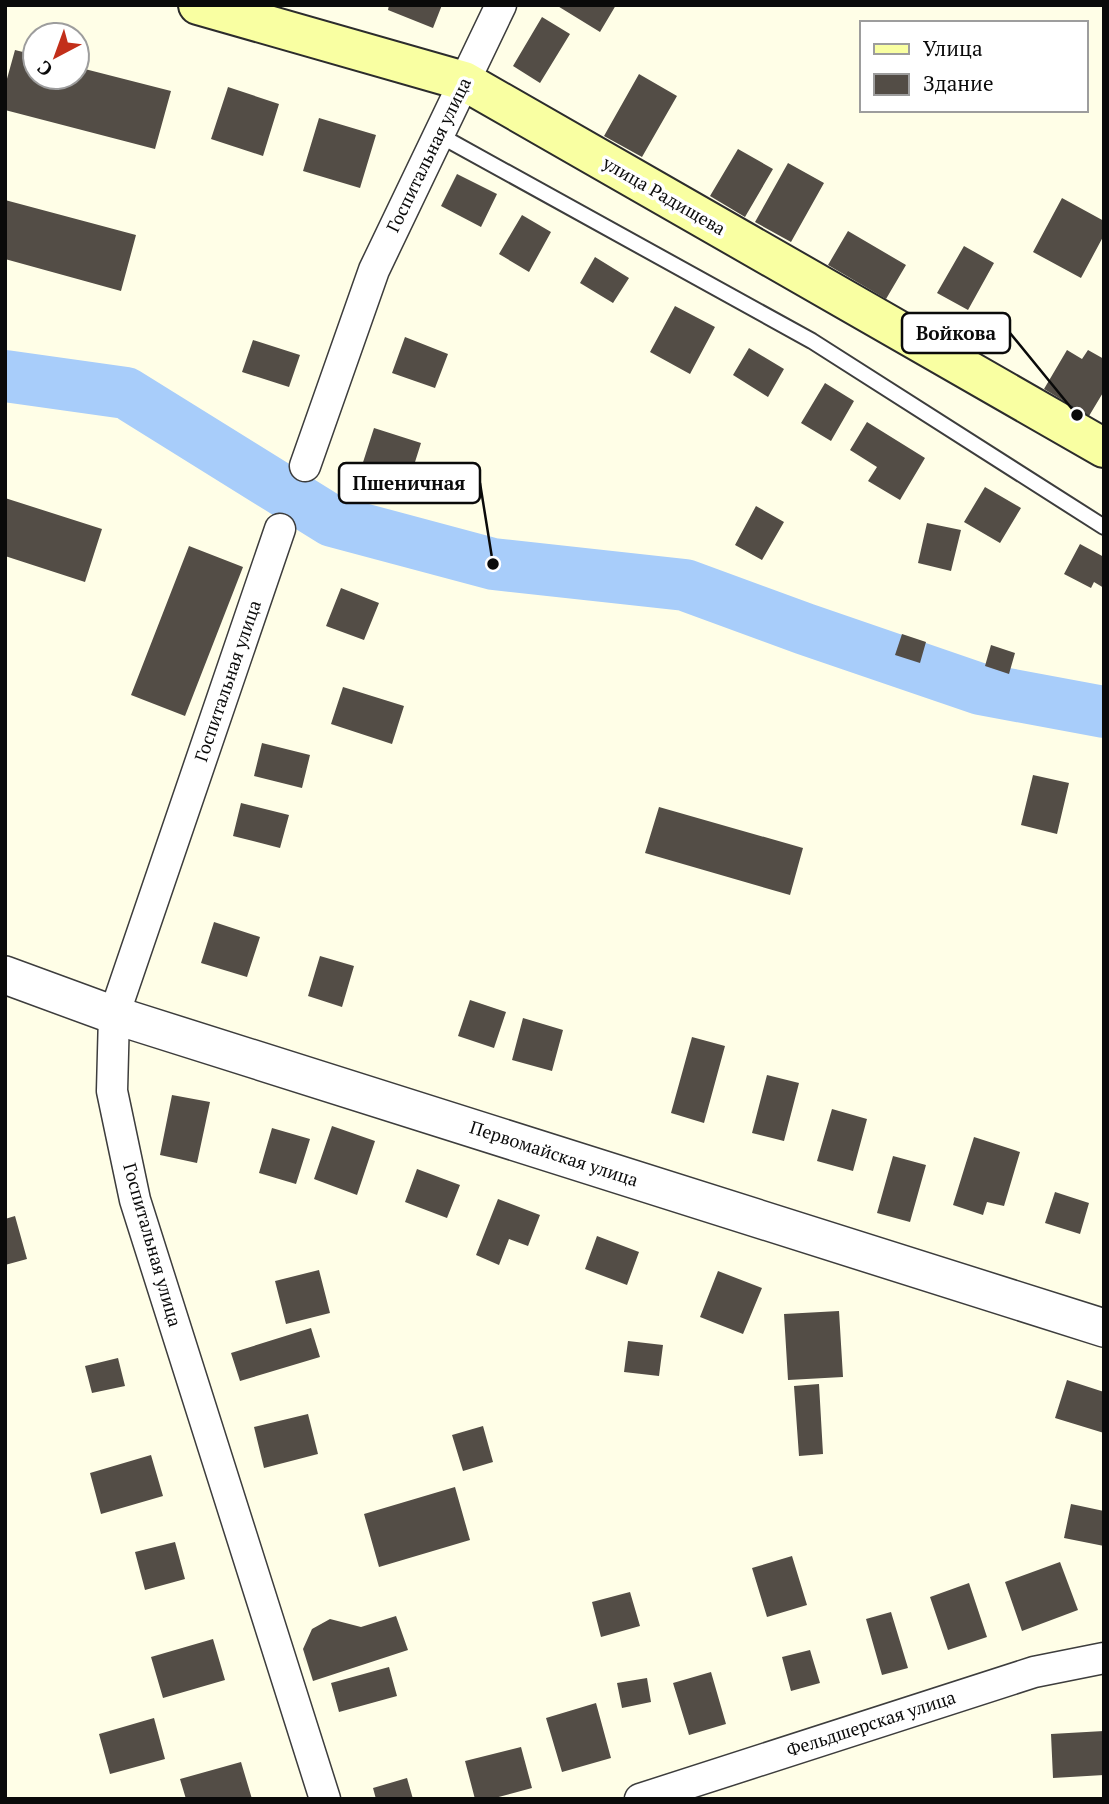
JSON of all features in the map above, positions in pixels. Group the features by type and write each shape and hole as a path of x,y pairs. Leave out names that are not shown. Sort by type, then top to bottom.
{"main road":[{"name":"улица Радищева","path":"198,5 464,81 1104,448"}],"street":[{"name":"Госпитальная улица","path":"305,466 374,270 501,5"},
{"name":"Госпитальная улица","path":"280,529 114,1015 112,1091 135,1199 325,1799"},
{"name":"Первомайская улица","path":"5,975 114,1015 1104,1328"},
{"name":"Фельдшерская улица","path":"640,1799 1034,1672 1104,1658"}],"lane":[{"path":"439,135 812,341 1104,527"}],"building":[{"path":"389,5 442,5 433,28 388,10"},
{"path":"556,5 616,5 600,32"},
{"path":"542,17 570,34 540,83 513,66"},
{"path":"15,50 21,52 21,91 91,91 91,71 171,91 155,149 5,110 5,86"},
{"path":"639,74 677,96 642,157 604,136"},
{"path":"228,87 279,104 263,156 211,139"},
{"path":"319,118 376,135 360,188 303,171"},
{"path":"738,149 773,169 745,217 710,196"},
{"path":"788,163 824,183 791,242 755,222"},
{"path":"457,174 497,194 481,227 441,206"},
{"path":"1062,198 1104,221 1104,235 1081,278 1033,252"},
{"path":"5,200 136,235 121,291 5,259"},
{"path":"522,215 551,232 529,272 499,254"},
{"path":"848,231 906,265 886,299 828,265"},
{"path":"964,246 994,263 968,310 937,293"},
{"path":"595,257 629,278 613,303 580,283"},
{"path":"675,306 715,327 690,374 650,352"},
{"path":"405,337 448,354 435,388 392,373"},
{"path":"253,340 300,355 289,387 242,372"},
{"path":"749,348 784,369 768,397 733,375"},
{"path":"1067,350 1082,359 1088,350 1104,359 1104,391 1089,416 1044,389"},
{"path":"825,383 854,401 831,441 801,423"},
{"path":"867,422 925,458 900,500 868,481 877,467 850,450"},
{"path":"374,428 421,443 404,497 357,481"},
{"path":"985,487 1021,508 1000,543 964,522"},
{"path":"5,498 102,529 85,582 5,556"},
{"path":"756,506 784,522 762,560 735,545"},
{"path":"927,523 961,530 951,571 918,563"},
{"path":"1080,544 1104,557 1104,588 1094,582 1091,588 1064,574"},
{"path":"189,546 243,567 185,716 131,695"},
{"path":"341,588 379,603 364,640 326,626"},
{"path":"902,634 926,642 920,663 895,655"},
{"path":"991,645 1015,653 1009,674 985,666"},
{"path":"343,687 404,706 392,744 331,724"},
{"path":"262,743 310,755 302,788 254,776"},
{"path":"1033,775 1069,783 1057,834 1021,825"},
{"path":"241,803 289,815 280,848 233,836"},
{"path":"659,807 803,848 790,895 645,853"},
{"path":"214,922 260,937 247,977 201,963"},
{"path":"320,956 354,966 342,1007 308,996"},
{"path":"470,1000 506,1012 494,1048 458,1036"},
{"path":"523,1018 563,1030 552,1071 512,1060"},
{"path":"692,1037 725,1046 704,1123 671,1113"},
{"path":"767,1075 799,1083 784,1141 752,1133"},
{"path":"172,1095 210,1102 197,1163 160,1155"},
{"path":"832,1109 867,1119 853,1171 817,1161"},
{"path":"332,1126 375,1141 357,1195 314,1179"},
{"path":"272,1128 310,1139 296,1184 259,1173"},
{"path":"974,1137 1020,1152 1004,1206 987,1202 983,1215 953,1205"},
{"path":"893,1156 926,1165 910,1222 877,1213"},
{"path":"417,1169 460,1185 447,1218 405,1202"},
{"path":"1055,1192 1089,1203 1080,1234 1045,1223"},
{"path":"498,1199 540,1215 528,1246 509,1239 499,1265 476,1255"},
{"path":"15,1216 27,1259 5,1265 5,1219"},
{"path":"597,1236 639,1252 627,1285 585,1269"},
{"path":"319,1270 330,1313 286,1324 275,1281"},
{"path":"718,1271 762,1288 743,1334 700,1317"},
{"path":"839,1311 843,1377 788,1380 784,1314"},
{"path":"311,1328 320,1357 240,1381 231,1353"},
{"path":"628,1341 663,1345 659,1376 624,1372"},
{"path":"118,1358 125,1386 92,1393 85,1366"},
{"path":"1067,1380 1104,1392 1104,1433 1055,1418"},
{"path":"819,1384 823,1454 799,1456 794,1386"},
{"path":"308,1414 318,1454 264,1468 254,1427"},
{"path":"483,1426 493,1462 463,1471 452,1435"},
{"path":"151,1455 163,1496 101,1514 90,1473"},
{"path":"455,1487 470,1540 379,1567 364,1514"},
{"path":"1071,1504 1104,1511 1104,1546 1064,1538"},
{"path":"175,1542 185,1579 145,1590 135,1552"},
{"path":"792,1556 807,1605 767,1617 752,1568"},
{"path":"1060,1562 1078,1610 1022,1631 1005,1582"},
{"path":"969,1583 987,1637 948,1650 930,1597"},
{"path":"630,1592 640,1626 601,1637 592,1602"},
{"path":"891,1612 908,1668 882,1675 866,1619"},
{"path":"396,1616 408,1650 313,1681 303,1649 312,1629 330,1619 361,1627"},
{"path":"213,1639 225,1680 163,1698 151,1657"},
{"path":"810,1650 820,1683 791,1691 782,1657"},
{"path":"389,1667 397,1696 339,1712 331,1683"},
{"path":"711,1672 726,1724 689,1735 673,1683"},
{"path":"647,1678 651,1702 622,1708 617,1683"},
{"path":"596,1703 611,1758 562,1772 546,1718"},
{"path":"154,1718 165,1759 110,1774 99,1734"},
{"path":"1104,1731 1104,1775 1053,1778 1051,1734"},
{"path":"521,1747 532,1788 491,1799 475,1799 465,1761"},
{"path":"241,1762 252,1799 186,1799 180,1779"},
{"path":"407,1778 413,1799 376,1799 373,1788"}],"waterway":[{"path":"5,376 126,393 332,521 493,564 685,585 980,689 1104,712"}],"place":[{"name":"Войкова","path":"1077,415"},
{"name":"Пшеничная","path":"493,564"}]}
